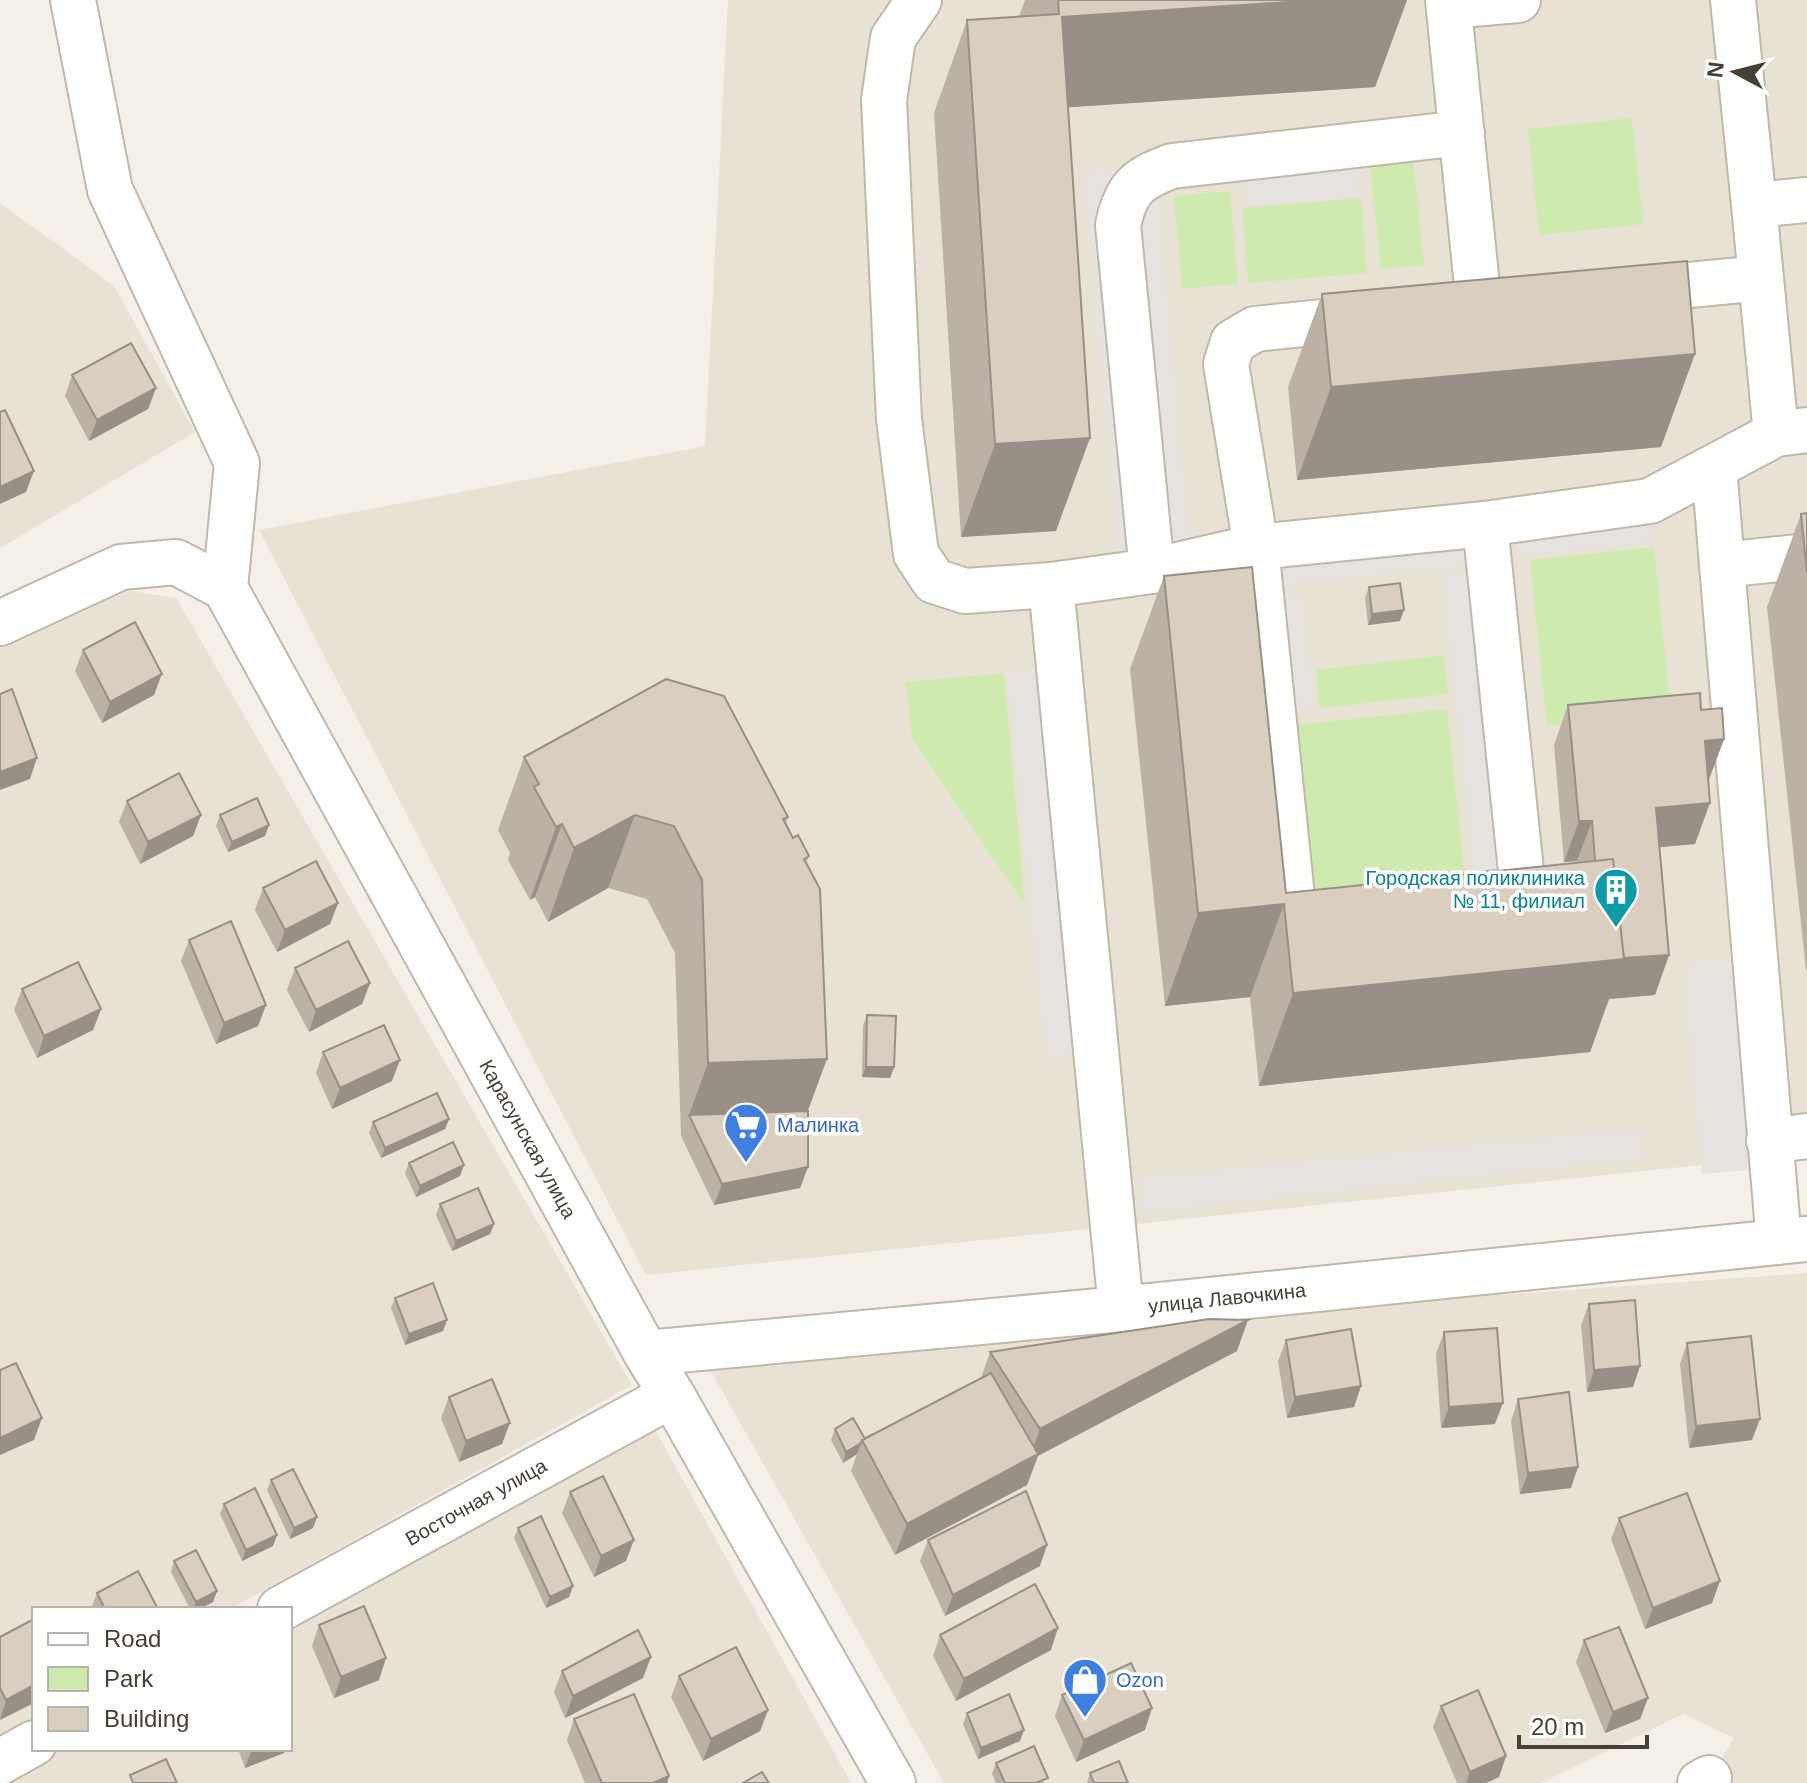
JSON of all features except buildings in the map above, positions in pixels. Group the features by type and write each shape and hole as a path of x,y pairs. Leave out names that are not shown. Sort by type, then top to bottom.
{"street":[{"path":"0,623 121,567 176,562 225,588 237,463 110,190 73,0"},
{"path":"919,0 893,38 884,100 899,419 916,554 934,581 965,591 1051,585 1152,571 1256,547 1485,524 1650,501 1714,467 1792,432 1761,278 1733,0"},
{"path":"1479,306 1448,3 1518,0"},
{"path":"1152,571 1118,225 1123,203 1133,186 1172,166 1462,133"},
{"path":"1754,205 1807,200"},
{"path":"1589,295 1761,278"},
{"path":"1370,907 1294,916 1256,547 1226,364 1233,342 1255,329 1526,302"},
{"path":"1714,467 1722,565 1788,1139 1793,1241"},
{"path":"1447,899 1523,890 1485,524"},
{"path":"1722,565 1807,556"},
{"path":"1051,585 1121,1309"},
{"name":"Карасунская улица","path":"225,588 646,1353 893,1783"},
{"name":"улица Лавочкина","path":"646,1353 1793,1241"},
{"name":"Восточная улица","path":"284,1607 672,1395"},
{"path":"0,1762 32,1744"}],"shaded area":[{"path":"728,0 1807,0 1807,1154 646,1275 259,530 705,446"},
{"path":"1109,168 1146,551 1119,554 1082,171"},
{"path":"1356,169 1359,197 1246,206 1244,178"},
{"path":"1158,197 1190,548 1165,550 1132,200"},
{"path":"0,203 114,286 195,432 0,548"},
{"path":"1650,516 1653,541 1519,556 1516,530"},
{"path":"1474,534 1476,564 1277,585 1273,556"},
{"path":"1473,571 1506,872 1475,876 1442,575"},
{"path":"123,590 176,598 632,1385 234,1607 32,1607 32,1719 0,1737 0,644"},
{"path":"1302,597 1315,706 1287,709 1275,601"},
{"path":"1043,668 1081,1056 1046,1060 1007,671"},
{"path":"1742,958 1760,1169 1702,1174 1683,963"},
{"path":"1639,1129 1644,1158 1144,1212 1139,1178"},
{"path":"1807,1273 1807,1783 1685,1783 1716,1767 1734,1738 1683,1714 1541,1783 944,1783 700,1352"},
{"path":"654,1428 851,1783 0,1783 58,1751 292,1751 292,1624"}],"green space":[{"path":"1632,118 1643,224 1539,235 1528,129"},
{"path":"1413,160 1424,265 1381,269 1370,164"},
{"path":"1230,191 1238,284 1182,289 1174,196"},
{"path":"1361,198 1367,273 1248,283 1242,208"},
{"path":"1654,547 1671,714 1547,726 1530,560"},
{"path":"1444,655 1448,694 1320,708 1316,670"},
{"path":"1004,673 1025,905 912,738 906,682"},
{"path":"1447,709 1465,879 1311,894 1294,725"}],"place":[{"name":"Городская поликлиника № 11, филиал","path":"1616,929"},
{"name":"Малинка","path":"746,1164"},
{"name":"Ozon","path":"1085,1719"}]}
